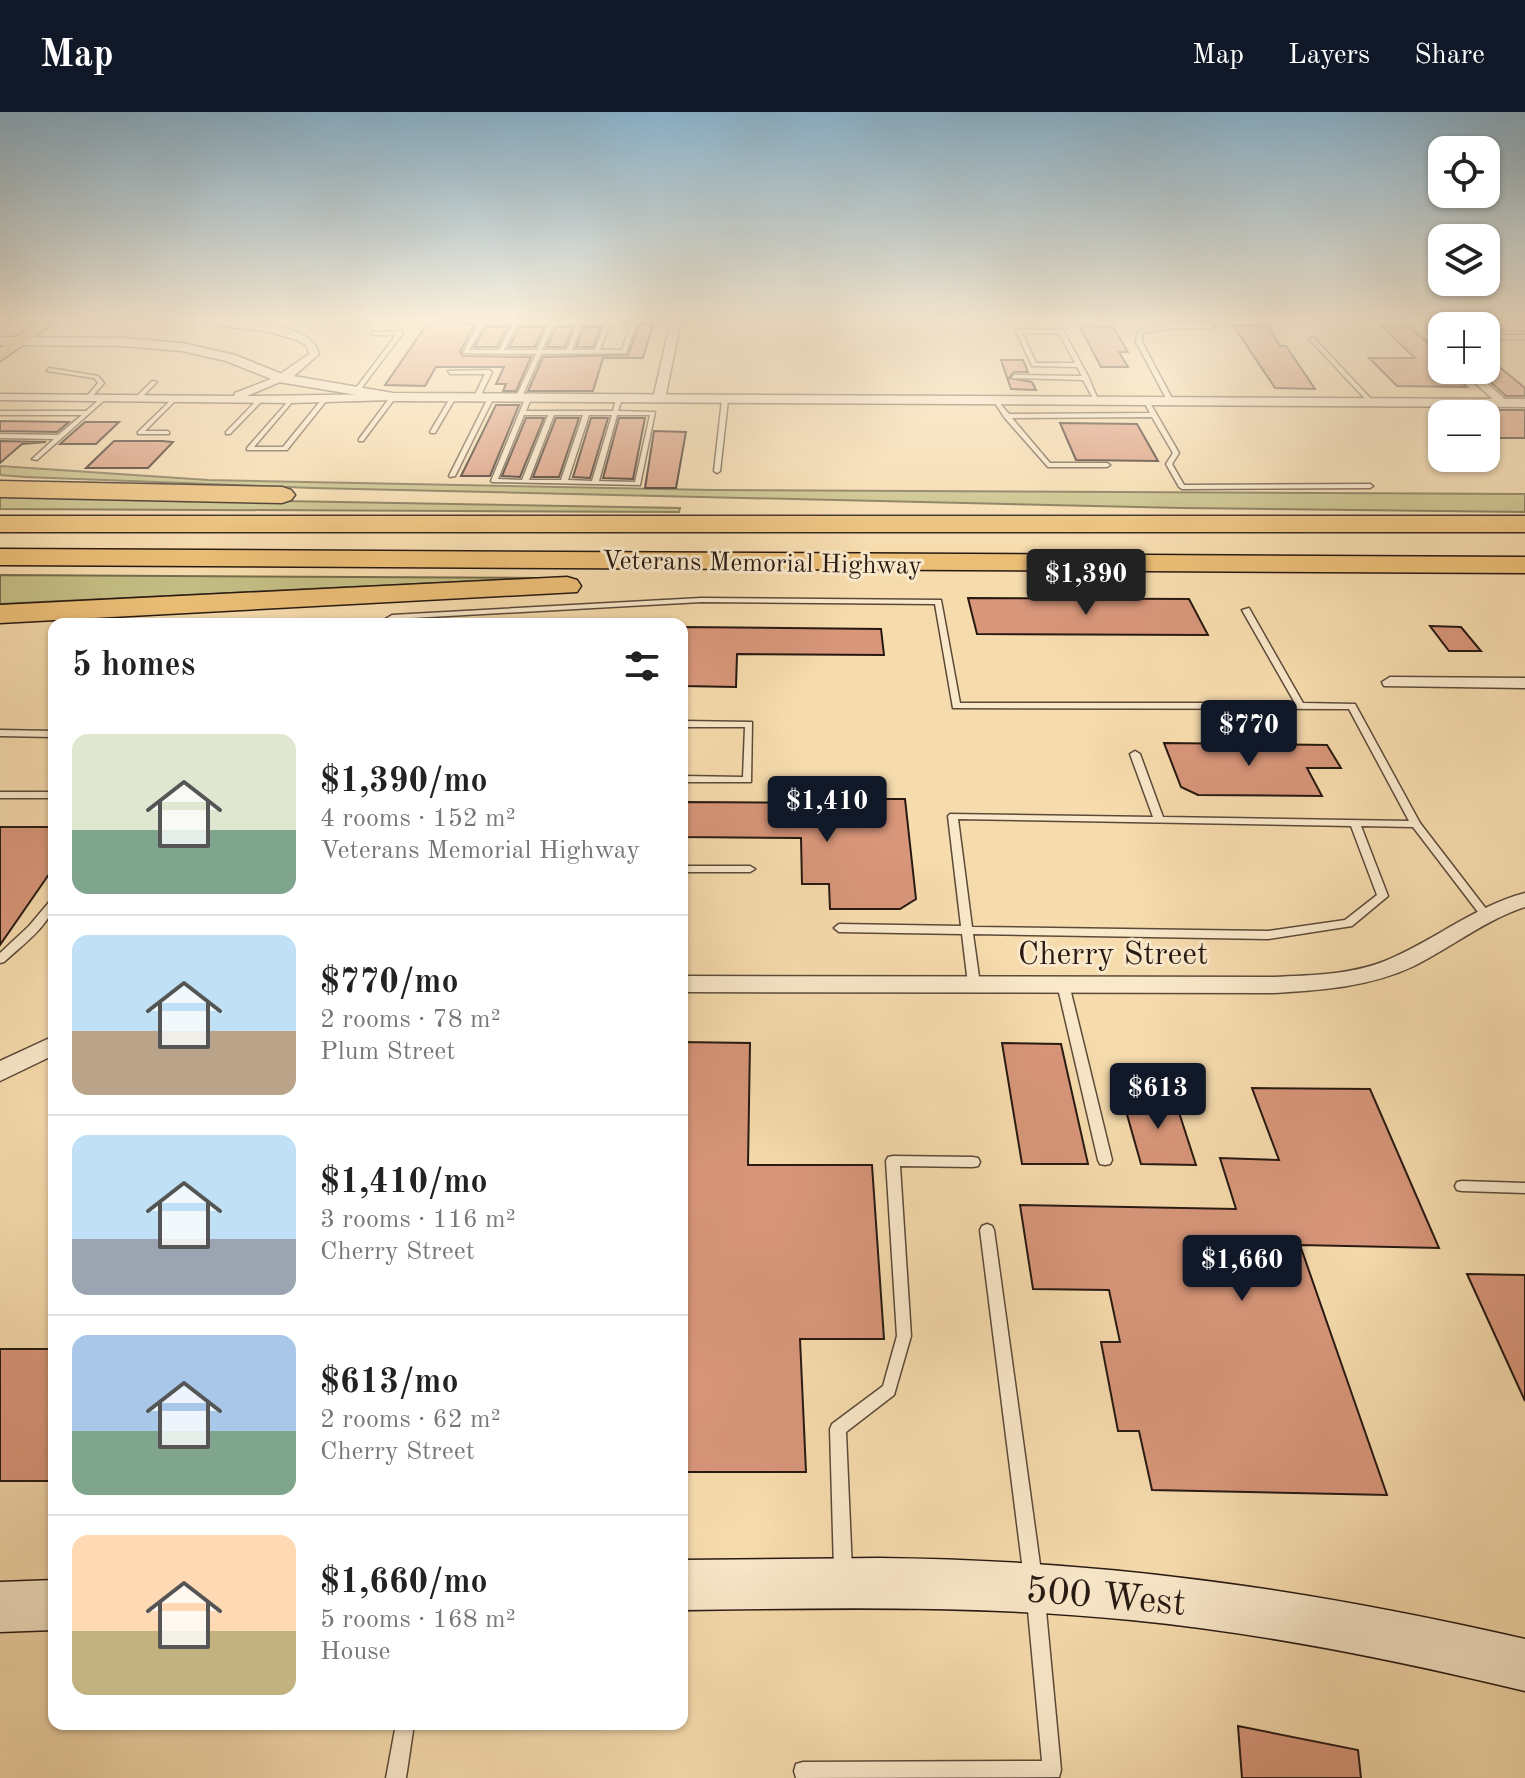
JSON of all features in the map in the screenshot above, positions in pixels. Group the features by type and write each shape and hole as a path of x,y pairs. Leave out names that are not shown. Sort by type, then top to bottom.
{"highway":[{"path":"0,481 49,489"},
{"path":"0,489 312,496"},
{"path":"422,499 1323,523"},
{"name":"Veterans Memorial Highway","path":"0,524 1525,524"},
{"name":"Veterans Memorial Highway","path":"0,557 1525,565"},
{"path":"0,614 649,582 916,573 1016,564"}],"main road":[{"name":"500 West","path":"688,1585 844,1582 1035,1588 1179,1600 1265,1613 1525,1665"},
{"path":"0,1607 48,1605"}],"street":[{"path":"130,398 186,398"},
{"path":"230,398 376,398"},
{"path":"415,398 617,406 659,399 1097,401 1150,408 1171,402 1525,403"},
{"path":"1497,398 1503,403"},
{"path":"1390,682 1525,683"},
{"name":"Cherry Street","path":"688,984 1274,985 1335,981 1390,968 1440,943 1485,914 1524,902"},
{"path":"0,1072 48,1048"}],"lane":[{"path":"35,459 104,398"},
{"path":"167,433 140,433 175,398"},
{"path":"361,440 392,398"},
{"path":"523,404 552,413 587,413 617,406 653,413 638,484 494,481 525,398"},
{"path":"1169,398 1171,402"},
{"path":"1367,398 1371,402"},
{"path":"433,432 452,399"},
{"path":"452,476 483,399"},
{"path":"228,433 260,400"},
{"path":"291,400 249,449 285,449 324,400"},
{"path":"717,471 725,400"},
{"path":"995,401 1048,465 1107,465"},
{"path":"595,483 617,406"},
{"path":"1006,416 1150,408 1176,453 1169,464 1182,487 1370,486"},
{"path":"0,413 87,413"},
{"path":"525,481 552,413"},
{"path":"564,482 587,413"},
{"path":"0,436 60,437"},
{"path":"390,618 701,600 938,602 956,706 1352,706 1416,824 1485,914"},
{"path":"1246,610 1300,705"},
{"path":"688,724 749,724 748,780 688,779"},
{"path":"0,733 48,734"},
{"path":"1135,754 1158,817"},
{"path":"0,795 48,795"},
{"path":"974,984 953,816 1158,817 1416,824"},
{"path":"839,928 1268,935 1348,923 1383,896 1355,823"},
{"path":"688,869 750,869"},
{"path":"0,959 48,910"},
{"path":"1063,984 1105,1160"},
{"path":"844,1582 838,1429 889,1390 904,1336 893,1161 973,1162"},
{"path":"1462,1186 1525,1188"},
{"path":"803,1771 1052,1774 1035,1588 987,1230"},
{"path":"396,1778 404,1730"}],"shaded area":[{"path":"0,466 208,480 712,490 1525,494 1525,512 1182,508 312,488 25,477 0,475"},
{"path":"0,496 680,508 679,512 0,509"},
{"path":"0,575 540,578 0,604"}],"building":[{"path":"496,405 519,405 490,476 461,476"},
{"path":"1500,410 1525,410 1525,438 1500,438"},
{"path":"526,418 544,418 520,477 502,476"},
{"path":"556,418 579,418 559,477 533,477"},
{"path":"591,418 608,418 590,478 573,477"},
{"path":"619,418 645,418 633,479 603,478"},
{"path":"0,421 69,422 57,432 0,431"},
{"path":"85,422 119,422 96,444 60,444"},
{"path":"1060,423 1137,424 1158,461 1076,460"},
{"path":"654,431 686,432 676,488 645,488"},
{"path":"0,441 46,442 22,444 0,463"},
{"path":"114,441 173,442 148,468 86,468"},
{"path":"968,598 1189,599 1208,635 977,634"},
{"path":"1430,626 1461,627 1481,651 1449,651"},
{"path":"688,627 881,629 884,655 737,654 736,687 688,686"},
{"path":"1164,743 1327,745 1341,768 1307,768 1322,796 1198,795 1181,787"},
{"path":"825,799 905,799 916,899 900,909 830,909 829,884 802,884 801,838 688,837 688,802 825,803"},
{"path":"0,827 48,827 48,876 0,945"},
{"path":"688,1042 750,1043 748,1165 872,1165 884,1339 800,1339 806,1472 688,1472"},
{"path":"1002,1043 1061,1044 1088,1164 1022,1164"},
{"path":"1252,1088 1370,1089 1439,1248 1300,1245 1387,1495 1152,1490 1139,1431 1118,1431 1101,1342 1120,1342 1109,1290 1033,1289 1020,1205 1236,1209 1220,1158 1279,1160"},
{"path":"1122,1097 1174,1097 1196,1165 1141,1164"},
{"path":"1467,1274 1525,1275 1525,1401"},
{"path":"0,1349 48,1349 48,1481 0,1481"},
{"path":"1238,1726 1358,1750 1361,1778 1242,1778"}]}
